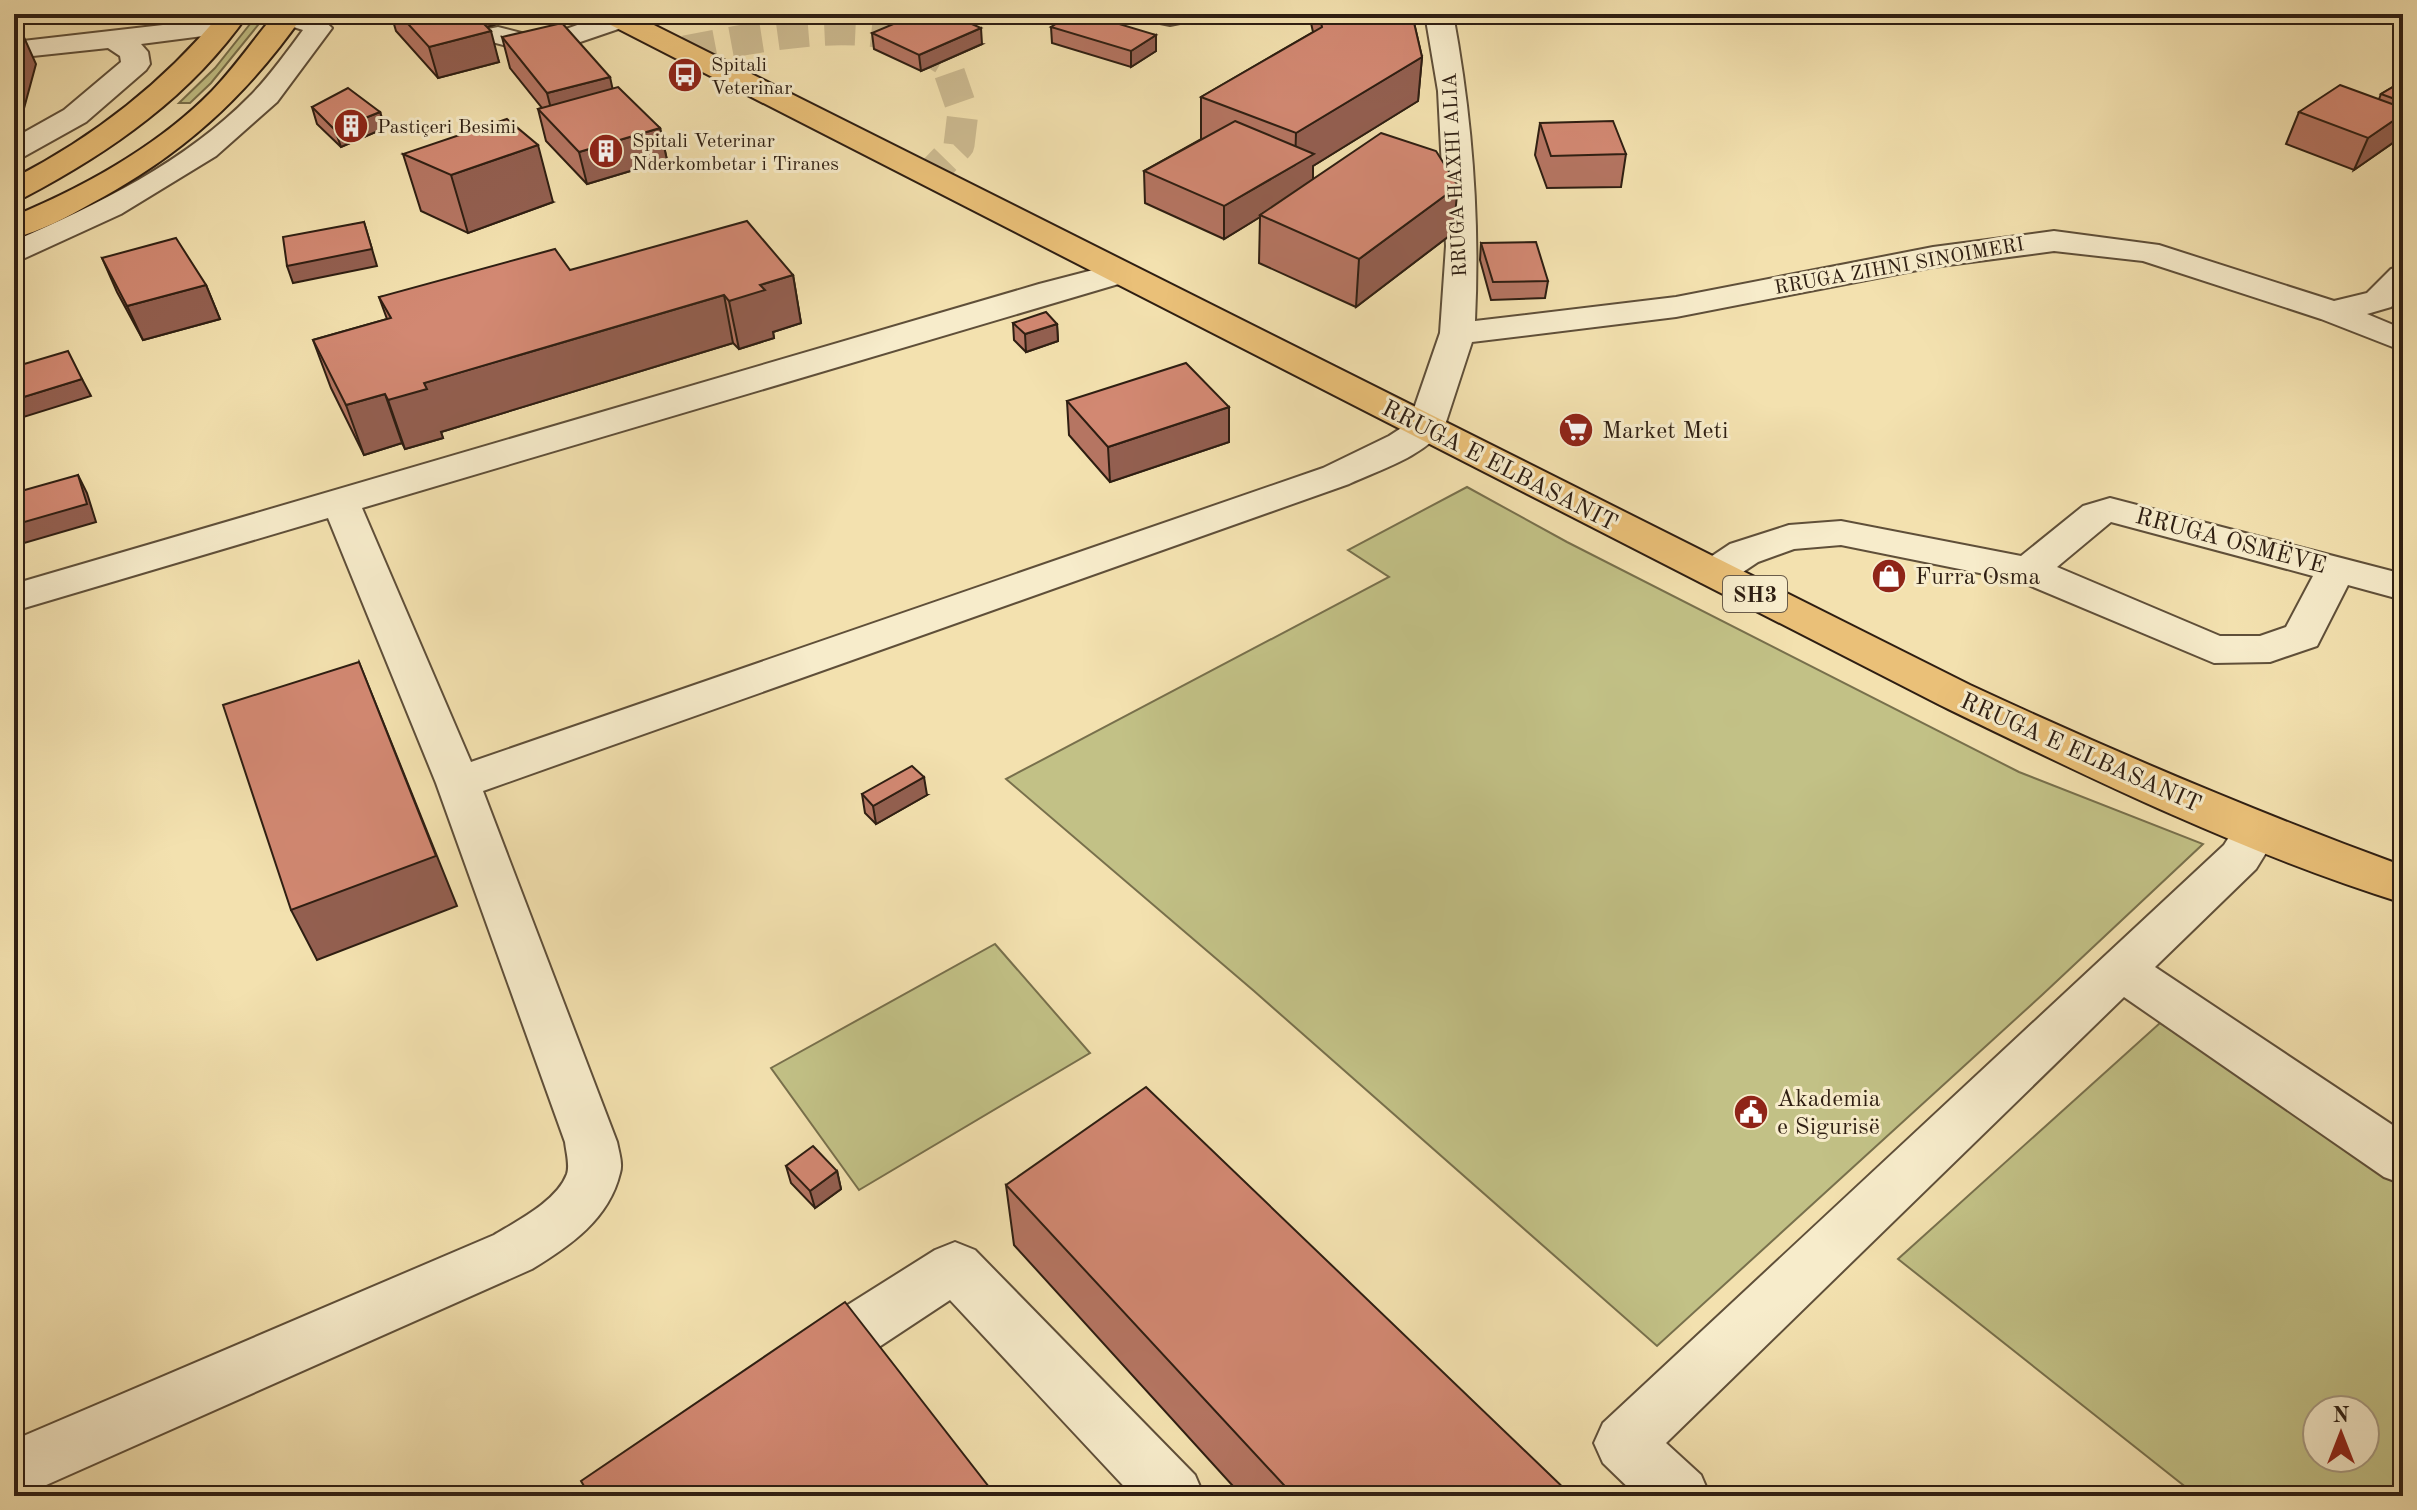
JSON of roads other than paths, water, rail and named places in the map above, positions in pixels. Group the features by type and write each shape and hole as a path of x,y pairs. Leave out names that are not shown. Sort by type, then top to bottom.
{"main road":[{"path":"14,228 105,182 210,109 246,71 291,15"},
{"name":"RRUGA E ELBASANIT","path":"616,16 1426,428 2102,765 2257,830 2403,885"},
{"path":"14,190 60,166 132,118 184,72 229,20"},
{"path":"14,166 132,118"}],"street":[{"name":"RRUGA HAXHI ALIA","path":"1426,428 1457,333 1462,246 1453,91 1439,14"},
{"path":"14,253 141,189 223,135 256,107 318,28 306,19 291,15"},
{"path":"498,35 542,47 616,16"},
{"path":"14,50 113,39 229,20"},
{"path":"14,150 75,116 136,64 134,52 113,39"},
{"name":"RRUGA ZIHNI SINOIMERI","path":"1457,333 1676,307 1918,259 2054,241 2147,252 2333,312 2403,341"},
{"path":"14,598 1120,273"},
{"path":"2333,312 2379,300 2403,276"},
{"path":"458,783 1336,476 1402,444 1426,428"},
{"path":"14,1470 513,1252 556,1226 583,1194 595,1171 591,1142 458,783 340,501"},
{"name":"RRUGA OSMËVE","path":"2029,570 2097,514 2110,510 2403,587"},
{"path":"1714,573 1744,553 1789,537 1841,533 2029,570 2214,649 2242,652 2268,649 2302,636 2337,568"},
{"path":"1680,1496 1624,1443 2240,857 2257,830"},
{"path":"2120,969 2403,1161"},
{"path":"770,1386 955,1267 1174,1496"}],"tunnel":[{"path":"685,51 822,30 876,32 918,44 945,60 963,112 959,145 928,177"}],"place":[{"name":"Spitali Veterinar","path":"685,75"},
{"name":"Pastiçeri Besimi","path":"351,126"},
{"name":"Spitali Veterinar Nderkombetar i Tiranes","path":"606,151"},
{"name":"Market Meti","path":"1576,430"},
{"name":"Furra Osma","path":"1889,576"},
{"name":"Akademia e Sigurisë","path":"1751,1112"}]}
